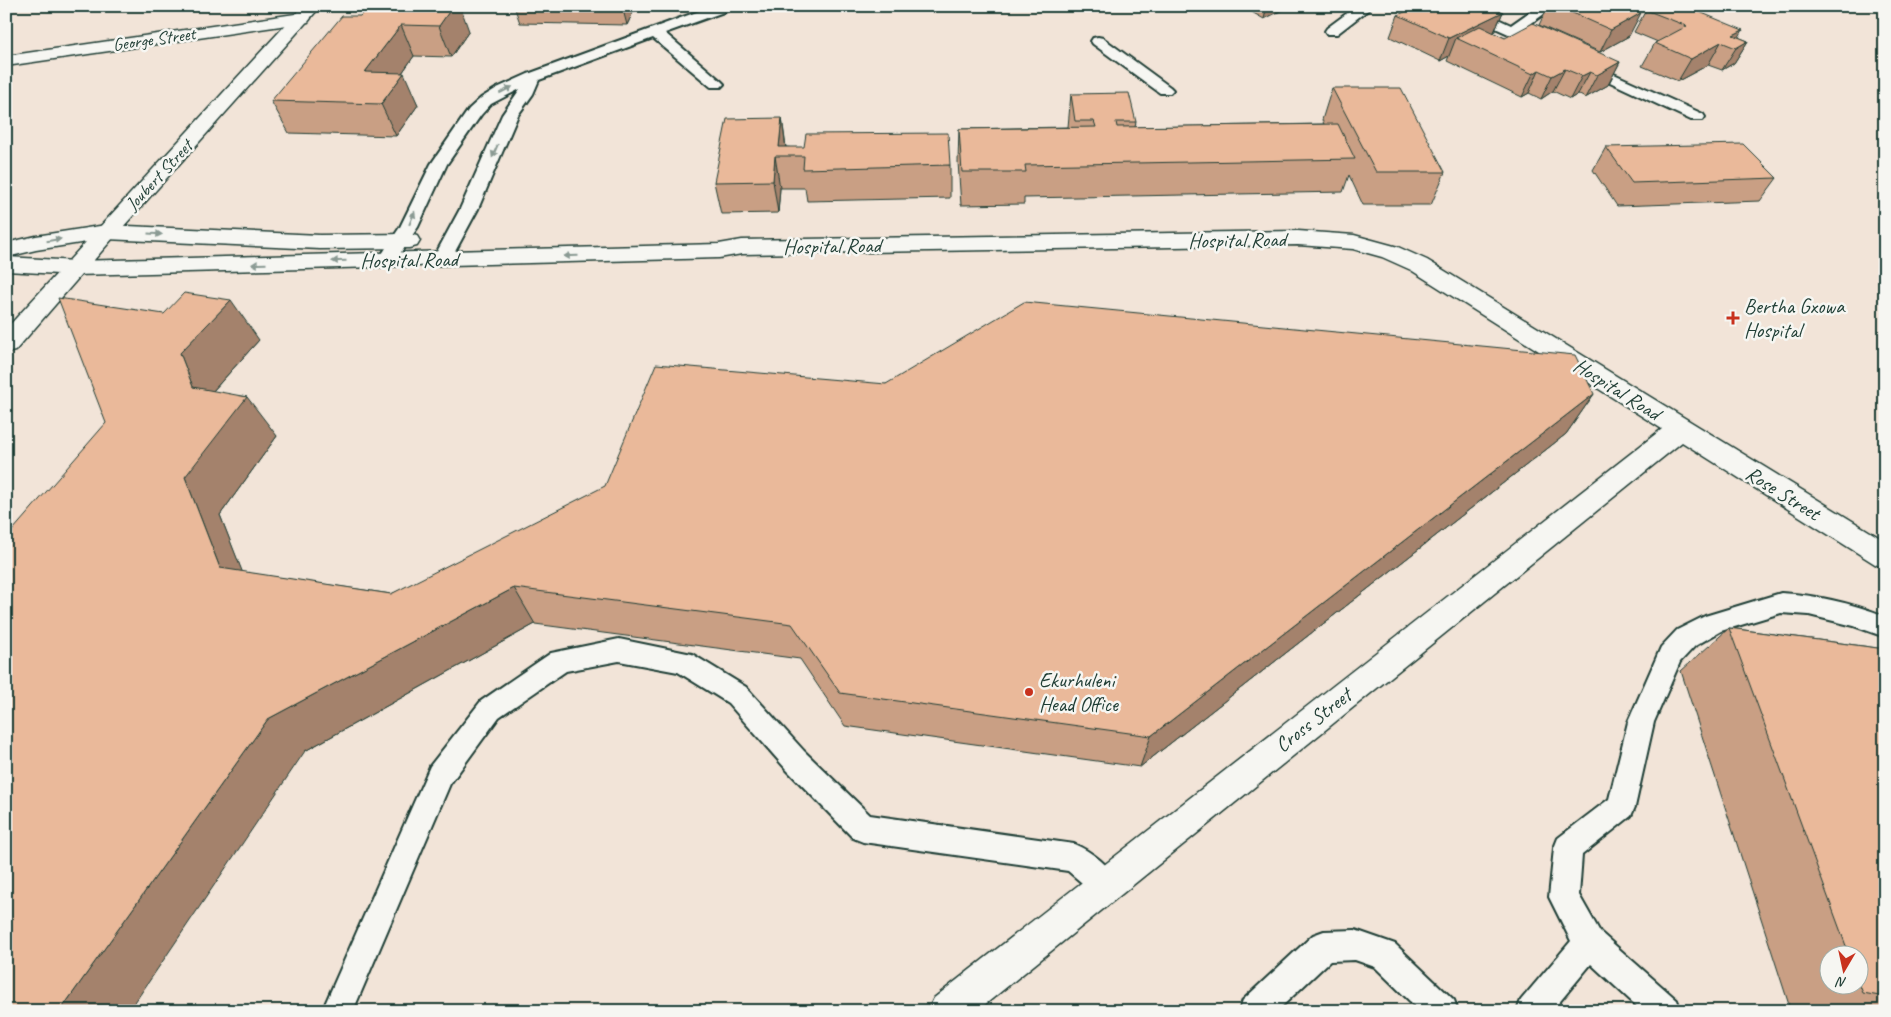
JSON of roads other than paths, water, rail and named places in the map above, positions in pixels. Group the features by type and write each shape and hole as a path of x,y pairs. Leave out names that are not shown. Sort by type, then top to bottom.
{"street":[{"name":"George Street","path":"6,61 308,12"},
{"name":"Joubert Street","path":"6,345 106,232 308,12"},
{"name":"Hospital Road","path":"6,250 36,243 106,232 320,242 400,241 448,250"},
{"name":"Hospital Road","path":"6,264 76,268 387,260 448,250 719,251 742,247 1298,238 1354,242 1390,252 1419,265 1680,429"},
{"name":"Rose Street","path":"1680,429 1885,556"},
{"name":"Cross Street","path":"947,1011 1680,429"}],"lane":[{"path":"387,260 400,241 439,164 474,112 486,101 502,91 533,77 727,6"},
{"path":"1332,31 1361,10 1361,6"},
{"path":"1512,32 1548,6"},
{"path":"1466,10 1556,52"},
{"path":"655,32 716,84"},
{"path":"1098,41 1166,90"},
{"path":"1574,60 1697,117"},
{"path":"448,250 469,210 510,115 525,94 533,77"},
{"path":"1666,1011 1589,944 1564,897 1568,848 1621,807 1641,722 1670,655 1686,638 1714,623 1781,603 1809,605 1856,616 1885,627"},
{"path":"336,1011 440,775 490,709 560,661 619,650 683,662 737,695 795,760 862,828 1074,858 1106,884"},
{"path":"1532,1011 1589,944"},
{"path":"1254,1011 1324,946 1355,945 1384,955 1443,1011"}],"place":[{"name":"Bertha Gxowa Hospital","path":"1733,318"},
{"name":"Ekurhuleni Head Office","path":"1029,692"}]}
